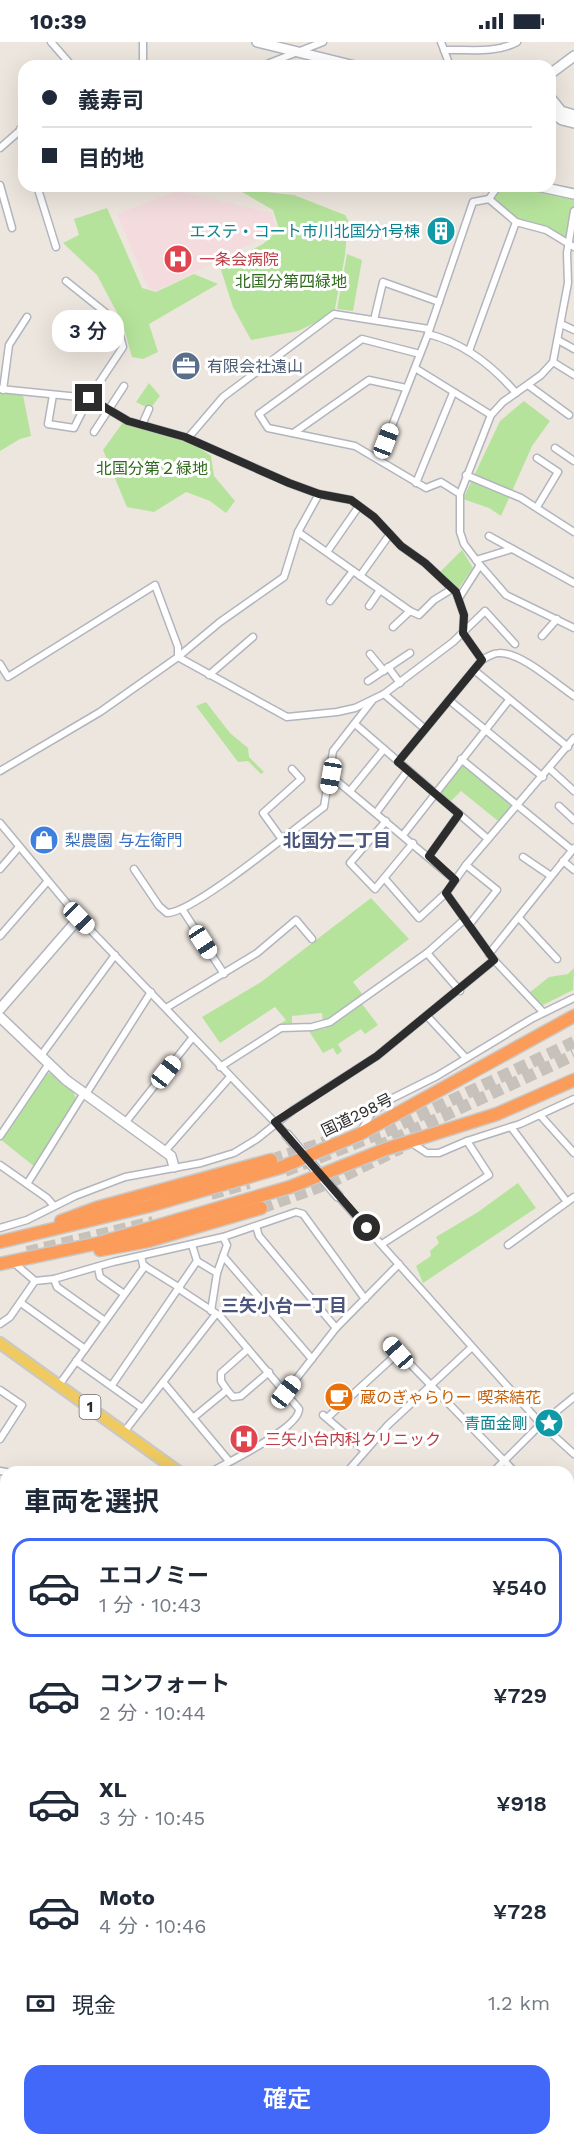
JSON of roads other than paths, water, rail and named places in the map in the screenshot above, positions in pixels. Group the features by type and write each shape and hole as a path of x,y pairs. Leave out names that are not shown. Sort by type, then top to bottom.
{"highway":[{"name":"国道298号","path":"0,1242 149,1206 239,1181 305,1158 360,1134 574,1016"},
{"path":"6,1263 155,1228 320,1175 410,1142 497,1114 574,1080"},
{"path":"15,1238 96,1208 271,1160"},
{"path":"42,1255 88,1253 148,1241 261,1208"}],"main road":[{"name":"1","path":"0,1343 171,1466"}],"street":[{"path":"51,42 67,60"},
{"path":"143,42 143,60"},
{"path":"257,42 297,52 315,60"},
{"path":"285,60 308,45 323,42"},
{"path":"441,42 448,60"},
{"path":"444,50 489,50 507,47 516,42"},
{"path":"556,70 574,56"},
{"path":"556,105 561,111 574,116"},
{"path":"556,116 562,120 574,123"},
{"path":"0,148 18,132"},
{"path":"0,185 12,228"},
{"path":"556,190 574,194"},
{"path":"39,192 56,247"},
{"path":"489,199 493,192"},
{"path":"489,199 516,222 546,230 571,245"},
{"path":"379,459 429,331 474,202 489,199"},
{"path":"574,211 571,284 553,362 491,415 460,494 460,532 464,544 478,563 506,595 574,628"},
{"path":"469,351 516,222"},
{"path":"53,395 48,424 74,428 89,398 123,347 116,321 66,281"},
{"path":"374,320 383,282 438,302"},
{"path":"188,438 223,397 334,314 429,331 469,351 496,370 516,393"},
{"path":"27,318 9,345 2,389 89,398 128,421 188,438 319,494 351,500 374,517 452,589 459,598 464,615 463,633 482,660"},
{"path":"561,324 574,330"},
{"path":"420,354 362,339 259,414 268,428 354,446 426,488 441,482 460,494"},
{"path":"558,340 574,349"},
{"path":"553,362 574,375"},
{"path":"415,368 491,415"},
{"path":"295,432 369,380 406,388"},
{"path":"528,385 569,415"},
{"path":"94,432 124,386"},
{"path":"416,483 453,393"},
{"path":"142,425 149,409"},
{"path":"555,448 574,461"},
{"path":"537,458 558,472 537,507"},
{"path":"466,475 513,494 574,532"},
{"path":"0,771 100,712 284,577 298,532 319,494"},
{"path":"327,552 359,506"},
{"path":"298,532 419,615 434,600 452,589"},
{"path":"360,576 390,534"},
{"path":"489,536 574,583"},
{"path":"459,598 478,563 512,549"},
{"path":"330,601 353,571"},
{"path":"0,664 8,677 155,585 178,647 178,657"},
{"path":"369,606 380,590"},
{"path":"393,627 410,611"},
{"path":"178,657 286,717 337,712 373,700 399,683 463,633 485,611 515,644"},
{"path":"542,636 557,619"},
{"path":"209,675 253,637"},
{"path":"368,681 410,653"},
{"path":"398,762 482,660 496,653 511,655 531,665 574,696"},
{"path":"370,654 399,683"},
{"path":"474,670 568,747"},
{"path":"384,694 425,729"},
{"path":"134,869 164,910 171,913 212,891 324,807 331,776 333,751 373,700"},
{"path":"449,700 543,777"},
{"path":"403,835 434,792 509,700"},
{"path":"355,724 488,839"},
{"path":"385,879 419,918 446,893 466,865 574,738"},
{"path":"350,791 384,749"},
{"path":"0,1228 27,1220 54,1206 125,1177 210,1161 234,1153 257,1139 275,1122 361,1067 460,991 492,957 573,849 461,759"},
{"path":"281,838 262,813 301,779 292,769"},
{"path":"550,769 574,791"},
{"path":"376,813 408,770"},
{"path":"331,776 455,880"},
{"path":"559,806 574,820"},
{"path":"429,856 459,814"},
{"path":"386,821 350,863 375,889 413,843"},
{"path":"0,823 79,918 275,1122 541,1424 574,1454"},
{"path":"0,869 19,847"},
{"path":"523,857 552,876"},
{"path":"563,861 574,870"},
{"path":"220,1067 281,1028 312,1027 330,1022 467,922 496,890 466,865"},
{"path":"0,936 47,882"},
{"path":"446,893 492,957 543,1012"},
{"path":"182,909 224,974"},
{"path":"0,1009 79,918"},
{"path":"520,919 557,959"},
{"path":"166,1008 257,953 296,920 312,939"},
{"path":"427,952 460,991"},
{"path":"40,1057 115,955"},
{"path":"27,1184 151,992"},
{"path":"360,1134 371,1114 387,1101 436,1077 543,1012 574,998"},
{"path":"0,1017 48,1065 165,1151 173,1159 174,1167"},
{"path":"428,1017 466,1058"},
{"path":"125,1123 193,1037"},
{"path":"0,1136 48,1065"},
{"path":"165,1151 230,1077"},
{"path":"410,1142 422,1151 434,1154 511,1127 574,1099"},
{"path":"540,1115 574,1154"},
{"path":"511,1127 567,1202"},
{"path":"382,1244 489,1175 467,1141"},
{"path":"1,1168 47,1198 54,1206"},
{"path":"508,1245 574,1197"},
{"path":"6,1263 35,1281 54,1279 223,1237 300,1212 365,1299"},
{"path":"256,1226 259,1236 336,1328"},
{"path":"124,1432 214,1312 217,1273 227,1245 223,1237"},
{"path":"192,1245 197,1261 217,1273"},
{"path":"141,1256 145,1266 214,1312 269,1372 299,1409 297,1418 263,1443 221,1466"},
{"path":"223,1256 312,1359"},
{"path":"112,1385 197,1261"},
{"path":"286,1392 336,1328 399,1264"},
{"path":"59,1385 145,1266"},
{"path":"98,1268 100,1276 124,1294"},
{"path":"54,1279 57,1287 105,1321"},
{"path":"0,1324 21,1303 35,1281"},
{"path":"21,1303 86,1349"},
{"path":"388,1341 429,1386 510,1466"},
{"path":"352,1466 364,1450 472,1347"},
{"path":"248,1349 221,1373 221,1381 233,1397 241,1396 269,1372"},
{"path":"364,1450 325,1417 398,1353"},
{"path":"76,1361 142,1407"},
{"path":"163,1382 229,1461"},
{"path":"0,1390 22,1405 0,1438"},
{"path":"193,1418 227,1390"},
{"path":"498,1466 574,1396"}],"tunnel":[{"path":"285,1171 389,1130 574,1042"},
{"path":"377,1147 574,1055"},
{"path":"271,1160 340,1137"},
{"path":"261,1208 327,1184 401,1148"},
{"path":"211,1194 249,1183"},
{"path":"27,1252 153,1222"}],"place":[{"name":"エステ・コート市川北国分1号棟","path":"441,231"},
{"name":"一条会病院","path":"178,259"},
{"name":"有限会社遠山","path":"186,366"},
{"name":"梨農園 与左衛門","path":"44,840"},
{"name":"蔵のぎゃらりー 喫茶結花","path":"339,1397"},
{"name":"青面金剛","path":"549,1423"},
{"name":"三矢小台内科クリニック","path":"244,1439"}],"district":[{"name":"北国分二丁目","path":"337,840"},
{"name":"三矢小台一丁目","path":"284,1305"}],"park label":[{"name":"北国分第四緑地","path":"291,281"},
{"name":"北国分第２緑地","path":"152,468"}]}
